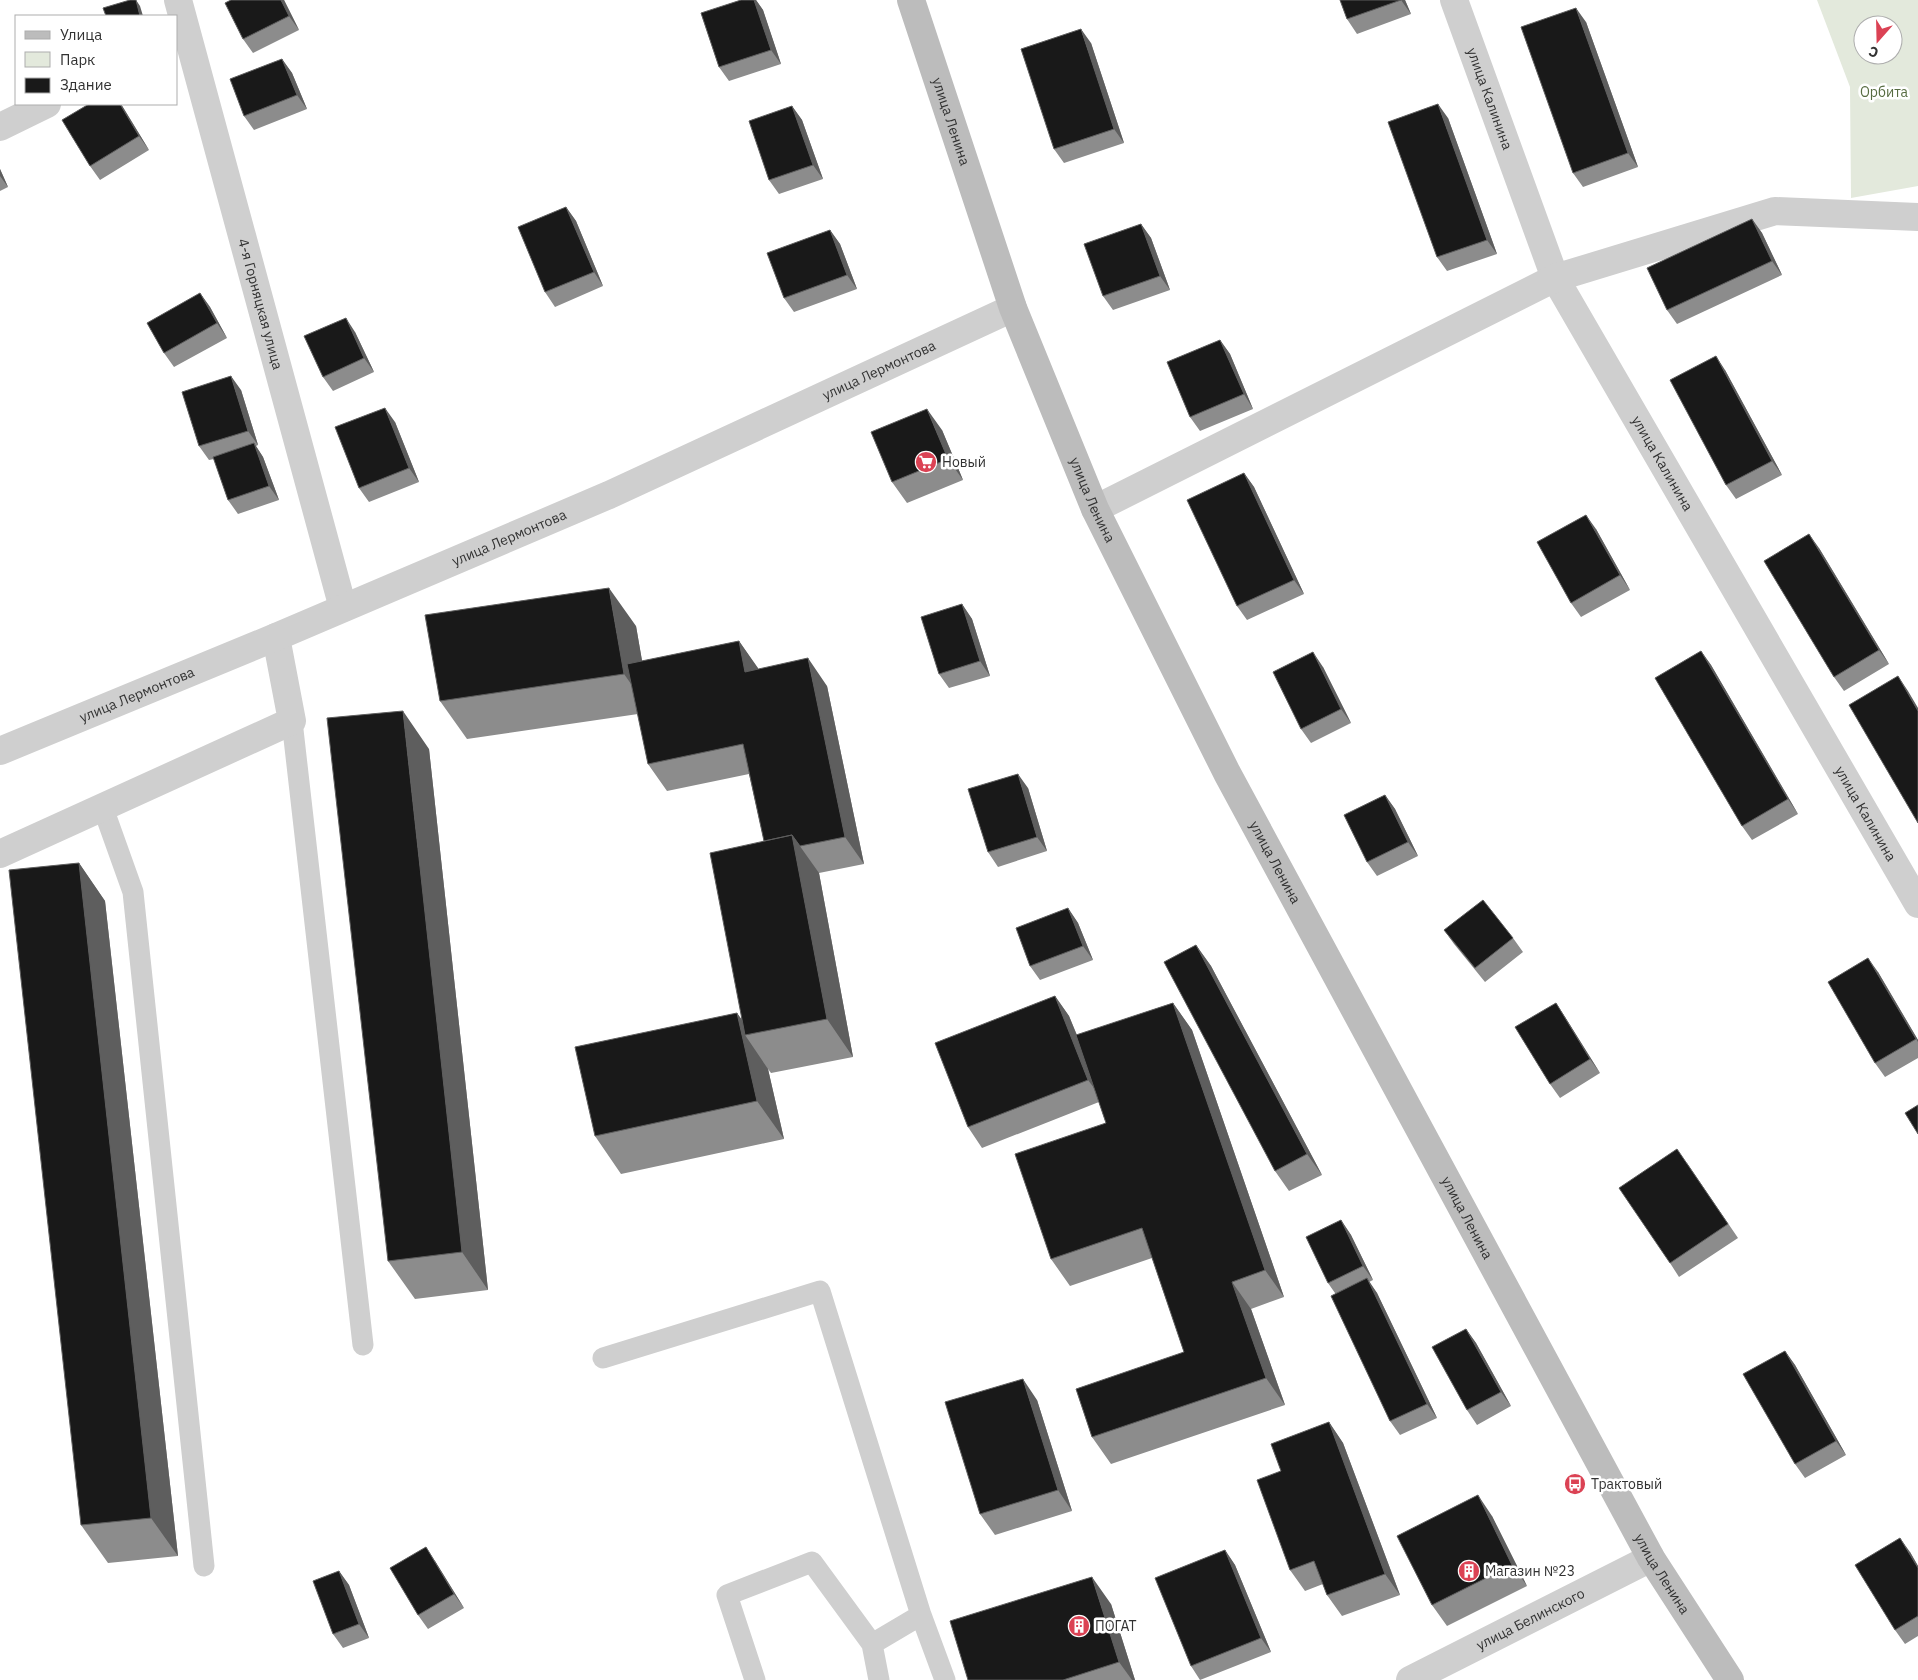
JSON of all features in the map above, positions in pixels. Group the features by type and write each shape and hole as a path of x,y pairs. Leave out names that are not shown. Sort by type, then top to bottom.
{"main road":[{"name":"улица Ленина","path":"911,0 1013,308 1095,509 1232,782 1651,1558 1730,1680"}],"street":[{"name":"4-я Горняцкая улица","path":"178,0 181,36 343,608"},
{"name":"улица Калинина","path":"1454,0 1555,278 1918,904"},
{"path":"0,127 45,105"},
{"path":"1095,509 1555,278 1775,211 1918,217"},
{"name":"улица Лермонтова","path":"0,751 276,637 609,495 1013,308"},
{"path":"0,854 292,721 276,637"},
{"name":"улица Белинского","path":"1410,1680 1651,1558"}],"lane":[{"path":"292,721 363,1345"},
{"path":"103,808 133,892 204,1566"},
{"path":"603,1358 820,1291 921,1615 946,1680"},
{"path":"755,1680 726,1595 812,1562 872,1644 879,1680"},
{"path":"872,1644 921,1615"}],"green space":[{"name":"Орбита","path":"1817,0 1918,0 1918,186 1851,198 1850,87"}],"building":[{"path":"136,0 140,15 106,15 103,8"},
{"path":"231,0 281,0 289,16 243,39 225,3"},
{"path":"741,0 754,0 771,50 719,67 701,13"},
{"path":"1340,0 1401,0 1347,19"},
{"path":"1576,8 1628,153 1573,173 1521,27"},
{"path":"1081,29 1114,129 1054,149 1021,49"},
{"path":"282,59 297,95 244,116 230,79"},
{"path":"1438,104 1487,240 1437,257 1388,122"},
{"path":"87,105 121,105 139,136 90,166 62,120"},
{"path":"792,106 813,165 769,180 749,121"},
{"path":"566,207 594,272 545,292 518,227"},
{"path":"1752,219 1772,261 1667,310 1647,268"},
{"path":"1141,224 1160,276 1103,296 1084,244"},
{"path":"830,230 847,275 784,298 767,253"},
{"path":"200,293 217,323 164,353 147,323"},
{"path":"346,318 364,358 323,377 304,336"},
{"path":"1220,340 1244,394 1190,417 1167,362"},
{"path":"1716,356 1772,461 1726,485 1670,380"},
{"path":"231,376 248,431 199,446 182,392"},
{"path":"385,408 409,468 359,488 335,427"},
{"path":"927,409 948,459 892,482 871,432"},
{"path":"254,443 269,486 228,500 213,457"},
{"path":"1244,473 1294,580 1237,606 1187,500"},
{"path":"1586,515 1620,575 1571,603 1537,542"},
{"path":"1809,534 1879,650 1834,677 1764,561"},
{"path":"609,588 624,674 440,701 425,615"},
{"path":"962,604 980,661 939,674 921,617"},
{"path":"739,641 745,672 808,658 845,837 800,846 792,835 764,841 743,744 648,764 627,664"},
{"path":"1701,651 1788,799 1742,826 1655,678"},
{"path":"1313,652 1341,709 1301,729 1273,672"},
{"path":"1898,676 1918,711 1918,823 1849,705"},
{"path":"403,711 462,1252 388,1261 327,718"},
{"path":"1018,774 1037,837 988,852 968,789"},
{"path":"1385,795 1408,842 1367,862 1344,815"},
{"path":"792,835 827,1019 745,1035 710,853"},
{"path":"79,863 151,1518 81,1525 9,870"},
{"path":"1483,900 1513,938 1475,968 1444,930"},
{"path":"1068,908 1083,946 1030,966 1016,928"},
{"path":"1196,945 1307,1154 1275,1171 1164,962"},
{"path":"1868,958 1916,1039 1875,1063 1828,982"},
{"path":"1055,996 1088,1080 968,1127 935,1043"},
{"path":"1173,1003 1265,1270 1232,1282 1266,1378 1092,1437 1076,1389 1184,1352 1142,1228 1051,1259 1015,1154 1106,1123 1076,1035"},
{"path":"1556,1003 1590,1059 1550,1084 1515,1027"},
{"path":"737,1013 757,1101 595,1136 575,1047"},
{"path":"1918,1105 1918,1134 1905,1113"},
{"path":"1677,1149 1728,1224 1670,1263 1619,1188"},
{"path":"1341,1220 1363,1266 1328,1283 1306,1237"},
{"path":"1367,1278 1427,1404 1390,1421 1331,1296"},
{"path":"1466,1329 1501,1392 1467,1410 1432,1347"},
{"path":"1785,1351 1836,1441 1795,1464 1743,1374"},
{"path":"1023,1379 1058,1490 980,1514 945,1402"},
{"path":"1329,1422 1385,1574 1327,1595 1314,1561 1290,1570 1257,1480 1281,1471 1271,1444"},
{"name":"Магазин №23","path":"1478,1495 1512,1565 1432,1605 1397,1536"},
{"path":"1900,1538 1918,1568 1918,1616 1895,1630 1855,1565"},
{"path":"426,1547 454,1594 418,1615 390,1568"},
{"path":"1225,1550 1261,1638 1191,1666 1155,1578"},
{"path":"339,1571 359,1624 333,1634 313,1581"},
{"path":"1092,1577 1119,1662 1063,1680 968,1680 950,1621"}],"place":[{"name":"Новый","path":"926,462"},
{"name":"Трактовый","path":"1575,1484"},
{"name":"Магазин №23","path":"1469,1571"},
{"name":"ПОГАТ","path":"1079,1626"}]}
